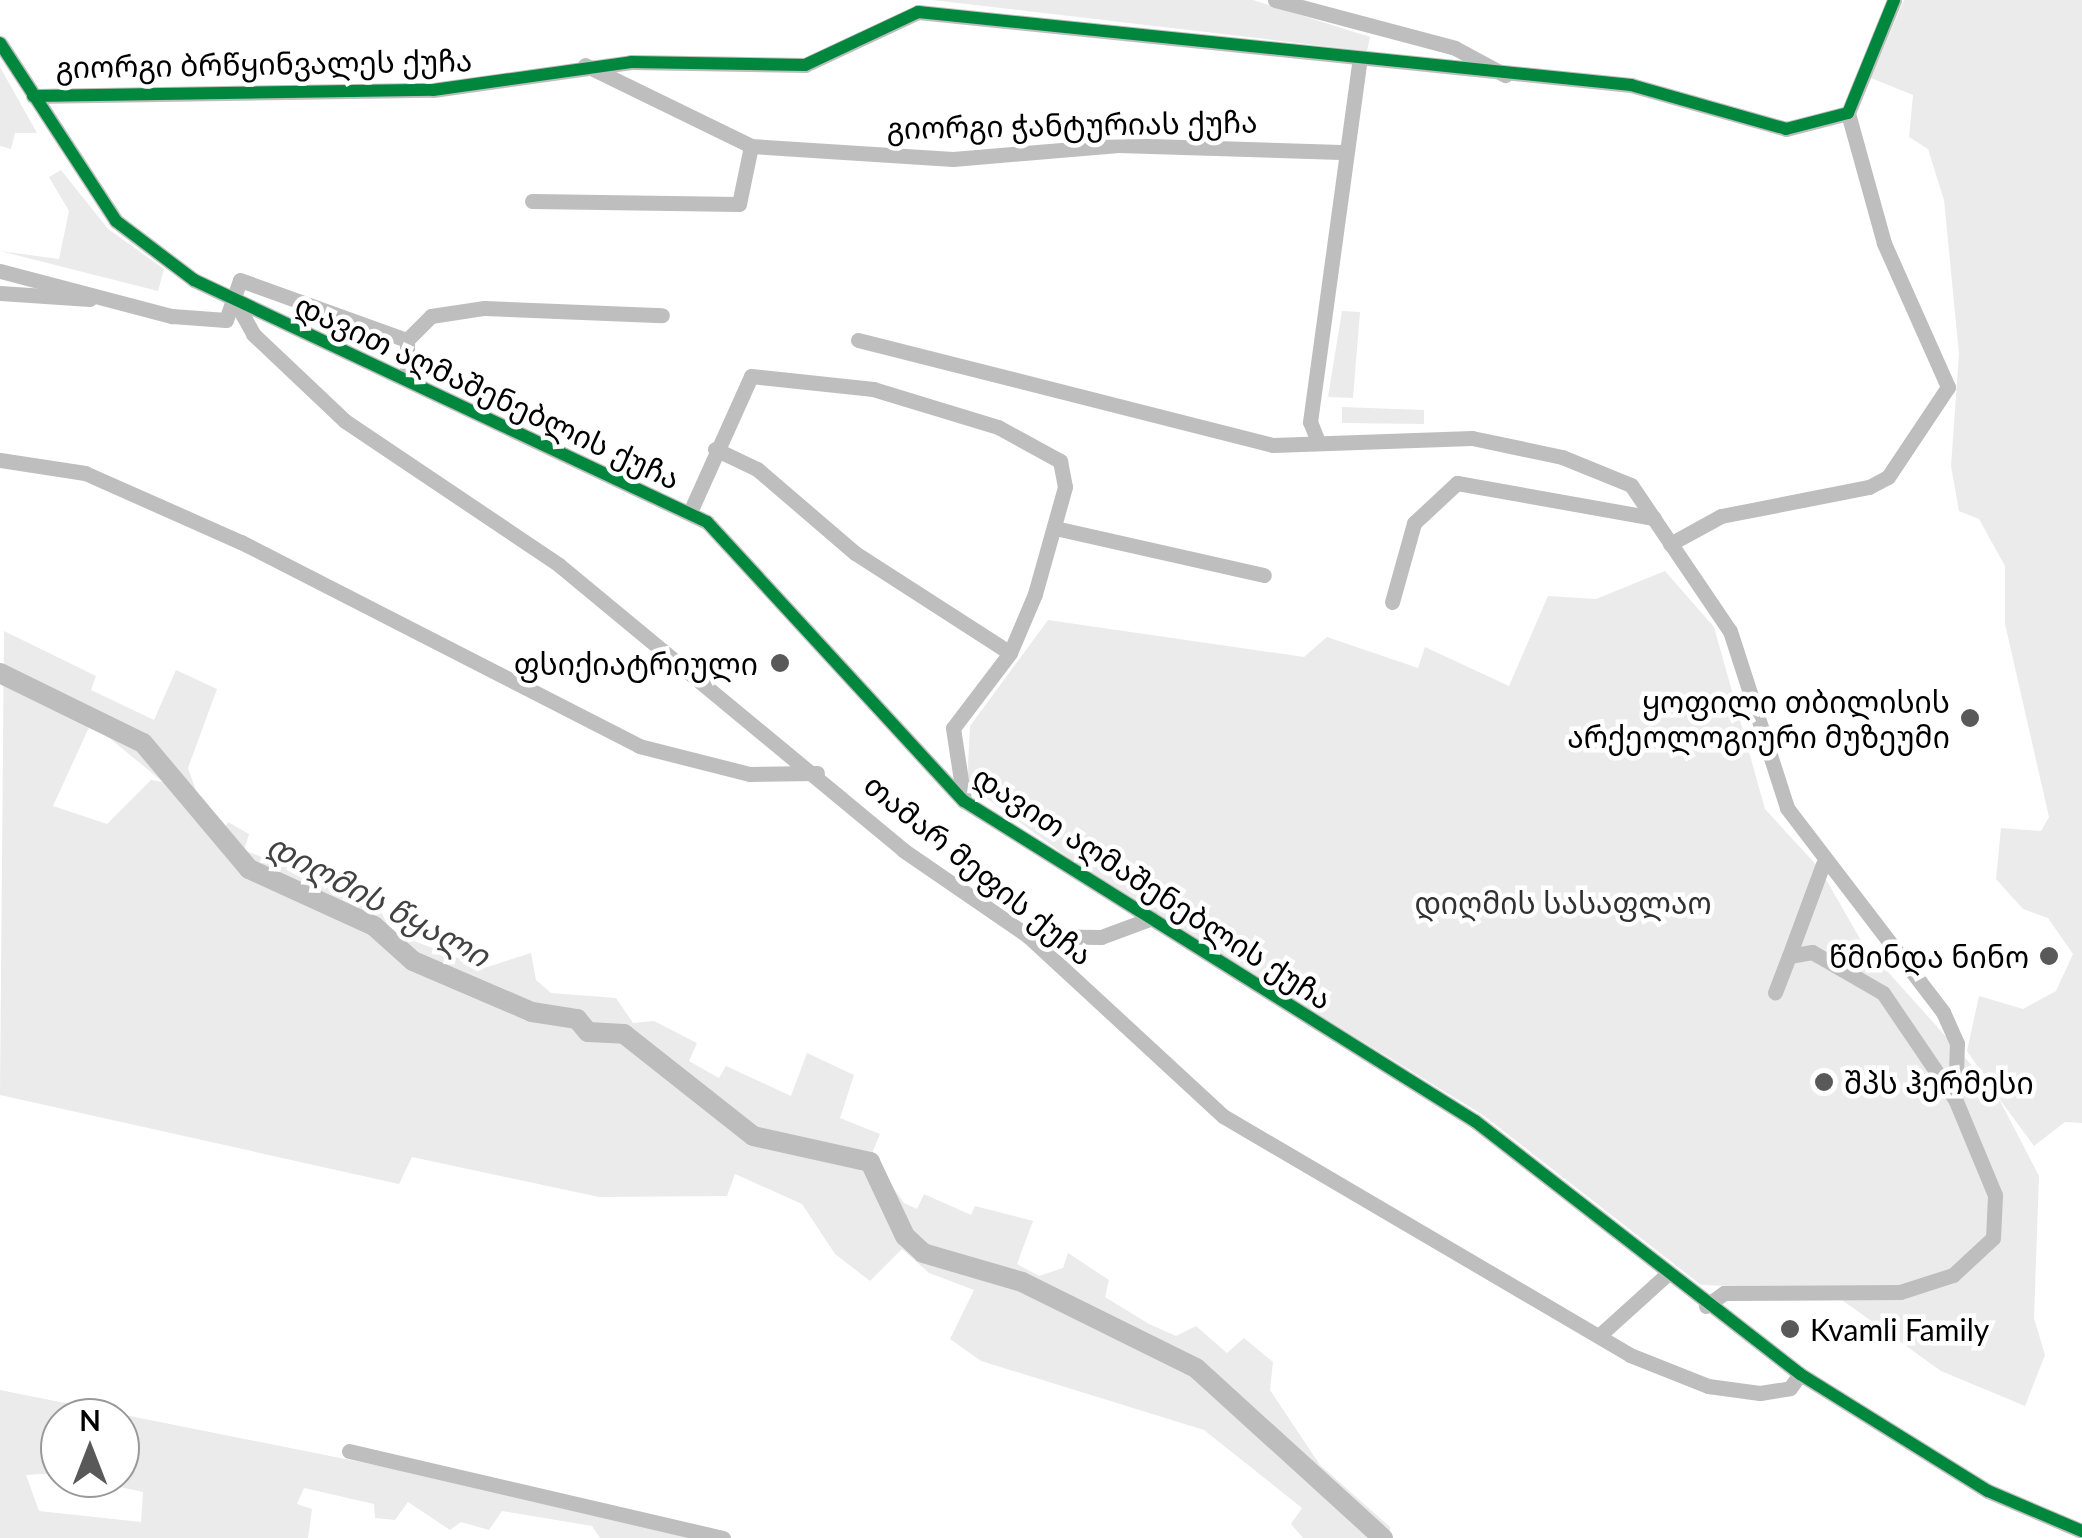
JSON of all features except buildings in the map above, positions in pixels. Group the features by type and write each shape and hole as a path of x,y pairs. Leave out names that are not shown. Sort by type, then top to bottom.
{"street":[{"path":"1274,0 1455,48 1508,77"},
{"path":"1670,544 1721,516 1870,487 1888,476 1948,387 1884,243 1848,114 1894,0"},
{"name":"გიორგი ბრწყინვალეს ქუჩა","path":"33,96 433,90 583,64 805,66 918,12 1508,77 1631,85 1786,129 1848,114"},
{"name":"დავით აღმაშენებლის ქუჩა","path":"0,43 116,222 234,300 407,377 690,512 736,546 964,801 1475,1121 1665,1276 1800,1374 1938,1462 2082,1531"},
{"path":"1317,438 1310,422 1341,152 1360,58"},
{"name":"გიორგი ჭანტურიას ქუჩა","path":"583,64 751,146 952,158 1118,145 1341,152"},
{"path":"532,202 739,204 751,146"},
{"path":"0,271 112,299 226,320 240,280 407,340"},
{"path":"0,293 60,299"},
{"path":"0,301 112,299"},
{"name":"თამარ მეფის ქუჩა","path":"234,300 253,334 346,421 559,565 818,773 904,850 1028,936 1223,1116 1602,1332 1630,1355 1708,1386 1776,1394 1800,1374"},
{"path":"407,377 407,340 431,316 484,308 662,315"},
{"path":"858,340 1274,445 1317,438 1519,446 1631,484 1730,631 1787,808 1823,864 1942,1012 1957,1043 1955,1100"},
{"path":"690,512 747,377 873,390 998,426 1060,460 1066,487 1010,653 953,728 964,801"},
{"path":"715,449 757,469 856,553 1010,653"},
{"path":"0,460 85,472 241,542 639,746 750,774 818,773"},
{"path":"1392,602 1414,523 1457,483 1654,518"},
{"path":"1055,528 1264,575"},
{"path":"1775,992 1823,864"},
{"path":"1028,936 1101,936 1152,918"},
{"path":"1706,1306 1724,1294 1900,1292 1979,1260 1993,1238 1994,1195 1955,1100 1883,993 1812,952 1790,956"},
{"path":"1602,1332 1665,1276"},
{"path":"349,1451 722,1538"},
{"name":"დავით აღმაშენებლის ქუჩა","path":"2056,1521 2082,1521"}],"green space":[{"path":"932,0 1253,0 1370,37 1367,51"},
{"name":"დიღმის სასაფლაო","path":"1904,0 2082,0 2082,1123 2065,1122 2034,1146 1998,1097 2039,1176 2034,1318 2045,1355 2025,1406 1941,1371 1828,1290 1701,1285 1483,1115 1102,882 967,784 970,726 1048,620 1304,657 1327,637 1418,668 1425,647 1509,686 1548,596 1596,599 1665,571 1714,627 1765,809 1820,869 1863,944 1992,1088 1967,1051 1979,996 2023,1009 2056,991 2073,954 2048,918 2023,909 1996,879 2001,828 2041,831 2049,817 2005,624 2005,566 1979,519 1959,511 1951,466 1959,354 1944,200 1928,149 1909,137 1913,95 1871,78"},
{"path":"0,67 37,133 15,133 11,149 0,146"},
{"path":"61,170 108,229 164,269 158,291 0,251 59,259 69,211 49,177"},
{"path":"1342,311 1360,312 1353,398 1328,397"},
{"path":"1342,407 1424,410 1424,424 1342,423"},
{"path":"4,631 96,676 91,690 154,720 176,670 217,689 188,768 204,813 222,834 228,822 249,834 244,850 377,903 391,932 484,968 531,953 536,980 551,993 616,998 633,1023 654,1021 697,1043 689,1061 719,1078 726,1066 791,1096 807,1053 854,1075 840,1118 880,1134 871,1156 904,1203 917,1209 924,1194 971,1215 975,1206 1033,1221 1017,1264 1039,1276 1063,1268 1068,1253 1109,1280 1105,1297 1149,1324 1176,1336 1196,1326 1227,1353 1244,1338 1273,1362 1270,1390 1320,1465 1390,1527 1390,1538 1303,1538 1291,1524 1302,1508 1204,1430 981,1361 950,1339 974,1290 929,1273 902,1249 870,1281 835,1254 802,1204 735,1174 727,1196 599,1197 412,1157 399,1184 0,1095","holes":["91,723 163,782 151,780 107,824 53,806"]},
{"path":"0,1390 40,1398 40,1474 26,1475 39,1511 141,1522 140,1418 405,1471 698,1538 600,1538 592,1526 502,1511 489,1530 461,1522 450,1530 408,1502 395,1520 375,1518 374,1504 304,1488 297,1504 312,1509 308,1538 0,1538"}],"waterway":[{"name":"დიღმის წყალი","path":"0,673 143,743 249,869 374,926 413,961 532,1012 577,1019 588,1032 624,1034 753,1136 870,1162 905,1236 923,1253 1022,1282 1196,1368 1383,1538"}],"cycle path":[{"path":"33,96 433,90 631,62 805,65 918,12 1631,85 1786,129 1848,113 1894,0"},
{"path":"0,43 116,221 194,280 707,522 964,801 1475,1121 1800,1374 1988,1491 2082,1531"}],"place":[{"name":"ფსიქიატრიული","path":"780,663"},
{"name":"ყოფილი თბილისის არქეოლოგიური მუზეუმი","path":"1970,718"},
{"name":"წმინდა ნინო","path":"2049,956"},
{"name":"შპს ჰერმესი","path":"1824,1082"},
{"name":"Kvamli Family","path":"1790,1329"}]}
